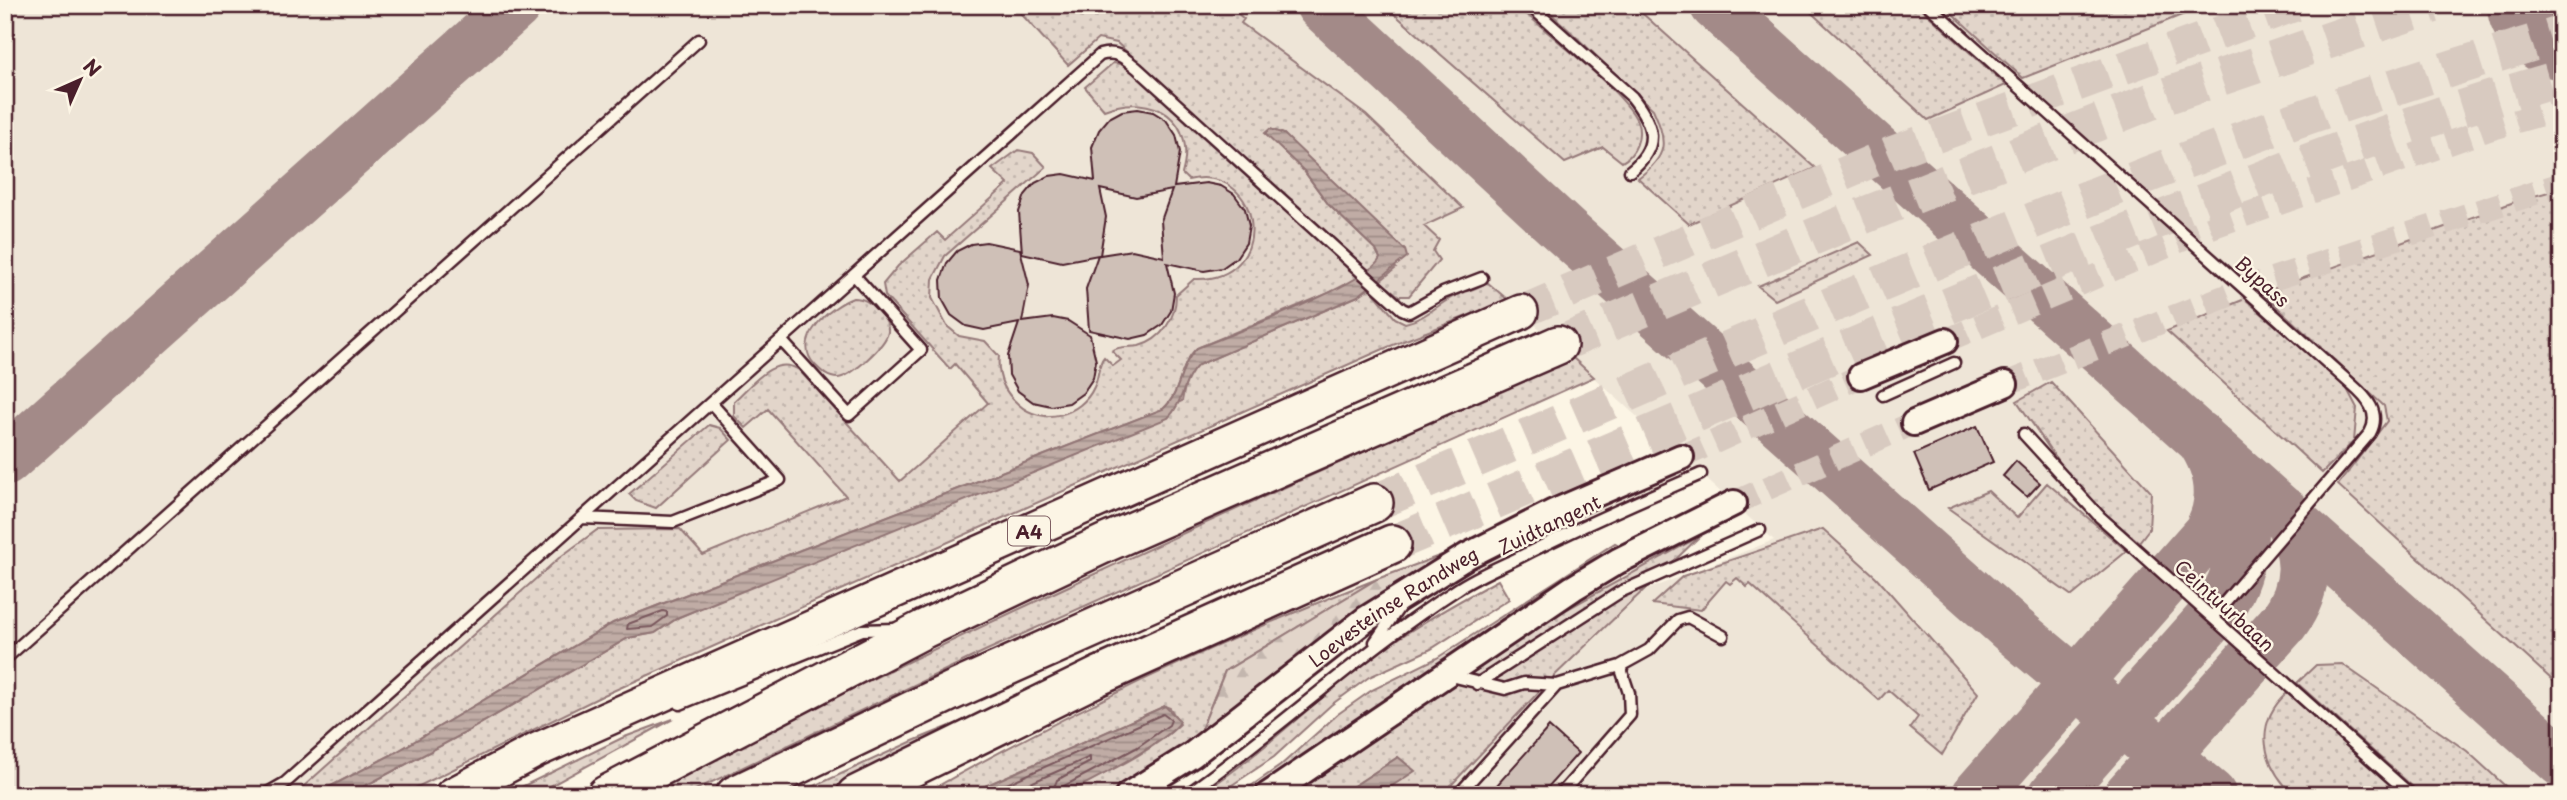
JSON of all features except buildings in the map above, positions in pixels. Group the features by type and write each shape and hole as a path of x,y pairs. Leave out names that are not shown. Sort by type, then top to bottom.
{"highway":[{"name":"A4","path":"452,795 537,750 1521,312"},
{"name":"A4","path":"606,795 924,629 1108,542 1558,345"},
{"path":"735,795 952,691 1374,503"},
{"path":"856,795 1099,676 1392,544"}],"street":[{"path":"1861,376 1949,352"},
{"path":"1914,423 2005,384"},
{"name":"Loevesteinse Randweg","path":"1128,795 1192,755 1313,658 1466,556 1554,512 1681,457"},
{"path":"1268,795 1445,674 1618,561 1734,503"}],"lane":[{"path":"1529,5 1632,97 1644,112 1651,132 1650,148 1640,163 1630,171"},
{"name":"Bypass","path":"1928,5 2352,385 2372,408 2375,418 2370,433 2213,616"},
{"path":"5,659 699,40"},
{"path":"264,795 285,783 1100,55 1111,52 1123,56 1343,256 1409,312 1443,293 1482,278"},
{"path":"782,340 849,415 921,350 854,275"},
{"path":"1883,395 1949,352"},
{"path":"582,518 673,522 780,480 711,402"},
{"name":"Ceintuurbaan","path":"2024,434 2100,517 2411,795"},
{"name":"Zuidtangent","path":"1186,795 1234,761 1367,653 1459,588 1583,525 1701,474"},
{"path":"1477,684 1620,593 1760,530"},
{"path":"1367,653 1411,591"},
{"path":"1445,674 1505,689 1524,683 1557,685 1620,666 1649,650 1678,620 1688,617 1723,636"},
{"path":"673,707 862,630 924,629"},
{"path":"1560,795 1630,715 1629,693 1620,666"},
{"path":"1458,795 1557,685"},
{"path":"537,750 604,733"}],"shaded area":[{"path":"5,5 2562,5 2562,795 1426,795 1584,625 1644,591 1774,540 1500,293 610,684 410,795 5,795"}],"green space":[{"path":"1013,5 1241,5 1236,12 1244,19 1241,23 1366,115 1463,208 1424,226 1439,240 1433,251 1439,260 1409,296 1399,296 1380,281 1396,268 1284,134 1270,129 1265,133 1304,171 1329,205 1376,250 1380,258 1378,265 1368,270 1117,43 1098,39 1068,65"},
{"path":"1384,5 1516,5 1601,78 1630,109 1639,127 1634,150 1622,162 1603,147 1565,163"},
{"path":"1542,5 1633,5 1815,168 1689,224 1638,178 1655,163 1662,148 1661,131 1653,109"},
{"path":"1803,5 1917,5 2006,85 1928,120"},
{"path":"1943,5 2207,5 2023,78"},
{"path":"1113,63 1127,65 1358,277 1348,285 1197,348 1186,363 1174,395 1163,409 613,623 393,754 314,795 294,795 559,558 597,530 680,529 703,555 846,496 768,409 746,428 734,416 734,401 772,369 790,366 799,370 900,481 988,403 955,364 950,369 885,296 883,284 898,266 937,232 945,240 1008,184 992,169 1018,150 1033,153 1046,167 945,256 933,279 932,298 947,326 959,336 985,341 999,356 999,370 1008,394 1028,411 1049,416 1071,411 1088,397 1096,383 1104,357 1113,366 1121,360 1112,351 1139,346 1161,333 1170,320 1176,295 1194,279 1221,275 1239,263 1249,245 1251,224 1246,204 1233,188 1214,179 1188,180 1182,174 1185,155 1183,139 1177,125 1167,115 1139,104 1104,110 1085,87"},
{"path":"2562,188 2562,689 2338,485 2387,421 2384,406 2262,293 2517,201"},
{"path":"1859,242 1873,255 1775,300 1758,286"},
{"path":"1487,282 1508,300 1388,347 604,695 401,795 348,795 463,734 628,638 655,633 679,617 1182,401 1187,376 1198,365 1358,296 1370,288 1395,318 1405,323 1418,319 1451,298"},
{"path":"853,298 866,301 879,311 886,322 888,332 881,345 859,366 844,376 831,377 815,365 807,345 810,335 824,317 843,302"},
{"path":"2245,299 2346,387 2357,408 2354,441 2322,473 2167,331"},
{"path":"1573,358 1594,377 985,651 685,795 677,795 667,781 1004,616"},
{"path":"2051,382 2151,492 2149,529 2139,542 2079,492 2017,401"},
{"path":"709,425 720,428 731,440 656,508 636,501 629,494"},
{"path":"2047,483 2127,551 2072,596 1948,508 1988,491 2017,518"},
{"path":"1823,529 1876,577 1978,693 1942,755 1910,728 1918,717 1888,690 1879,700 1750,584 1747,587 1737,578 1730,584 1726,581 1701,610 1652,604 1683,576"},
{"path":"1700,536 1548,682 1442,795 1378,795 1414,771 1398,757 1340,795 1278,795 1461,672 1560,613"},
{"path":"1615,543 1619,545 1286,772 1251,795 1238,795 1280,766 1338,714 1372,690 1437,658"},
{"path":"1442,555 1327,633 1198,737 1225,671 1377,579"},
{"path":"1377,579 1225,671 1198,737 1110,795 1062,795 1124,764 1167,735 1180,724 1170,708 1165,706 965,795 922,795 1089,706 1203,652"},
{"path":"1498,580 1509,599 1431,649 1369,677 1331,705 1274,757 1217,795 1199,795 1260,750 1374,656 1426,621"},
{"path":"2342,664 2467,751 2515,795 2422,795 2297,683 2316,665"},
{"path":"2287,693 2401,795 2294,795 2275,771 2266,744 2269,718"},
{"path":"1020,698 834,795 795,795 913,741"},
{"path":"673,719 534,795 505,795 622,738"}],"water":[{"path":"1270,129 1284,134 1405,250 1407,257 1358,296 1198,365 1168,418 679,617 655,633 628,638 463,734 348,795 314,795 393,754 613,623 1163,409 1174,395 1186,363 1197,348 1326,294 1371,268 1380,258 1376,250 1329,205 1304,171 1265,134"},
{"path":"1165,706 1180,721 1175,728 1127,761 1072,790 1042,796 965,795"},
{"path":"1398,757 1415,771 1378,795 1340,795"}],"taxiway":[{"path":"5,461 516,5"},
{"path":"1321,5 1566,232 2012,629 2211,795"},
{"path":"1715,5 2562,762"},
{"path":"1977,795 2208,533 2218,509 2219,484 2212,459 2199,436"},
{"path":"2054,795 2213,616 2224,600 2238,566 2242,531 2241,513 2230,477"},
{"path":"2129,795 2283,623 2292,609 2302,582 2303,568 2299,541 2285,513"}],"runway":[{"path":"2550,5 2562,16"}],"tunnel":[{"path":"1521,312 1891,153 2295,5"},
{"path":"1558,345 1855,219 2157,99 2433,5"},
{"path":"1374,503 1864,291 2061,209 2160,170 2360,98 2562,34"},
{"path":"1392,544 1938,310 2175,213 2394,131 2562,78"},
{"path":"1945,341 2214,226 2489,129 2562,108"},
{"path":"2005,384 2254,285 2562,184"},
{"path":"1681,457 1861,376"},
{"path":"1734,503 1914,423"}]}
